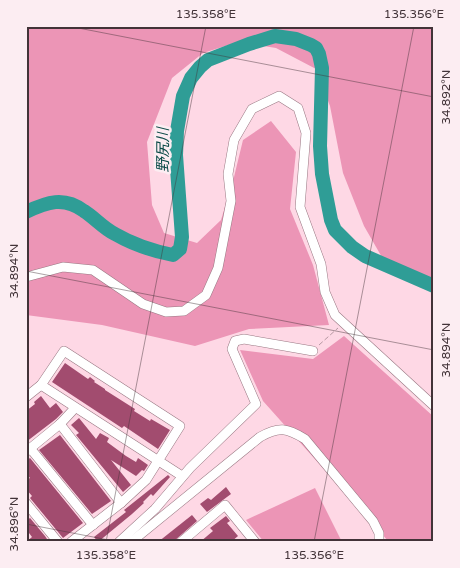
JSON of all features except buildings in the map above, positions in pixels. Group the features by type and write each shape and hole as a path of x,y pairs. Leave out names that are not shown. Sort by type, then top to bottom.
{"street":[{"path":"26,277 63,267 92,270 143,304 166,312 184,310 206,295 218,268 231,201 228,174 234,140 252,108 278,96 298,108 306,133 300,207 321,264 325,292 335,315 434,406"},
{"path":"121,541 166,498 182,476 256,404 232,350 235,342 244,339 313,351"},
{"path":"26,397 41,385 64,351 180,426 146,480 121,503 71,542"},
{"path":"41,385 182,476"},
{"path":"75,408 60,424 28,449 93,524"},
{"path":"60,424 121,503"},
{"path":"131,542 260,437 271,430 283,429 292,431 305,439 373,521 379,533 379,542"},
{"path":"26,503 58,542"},
{"path":"181,542 225,505 252,541"}],"path":[{"path":"313,351 343,323"}],"shaded area":[{"path":"26,26 434,26 434,282 387,266 364,226 343,173 330,106 316,69 276,48 238,42 203,53 172,78 147,142 152,205 164,233 197,243 221,220 243,140 271,121 296,152 290,209 313,265 329,325 249,329 195,346 102,325 26,315"},
{"path":"344,336 434,417 434,542 389,542 263,401 240,350 313,359"},
{"path":"315,488 342,542 264,542 246,520"}],"waterway":[{"name":"野尻川","path":"26,212 48,203 69,203 77,206 122,238 158,252 173,255 180,249 182,237 176,155 177,131 183,96 191,78 208,60 249,44 275,36 296,39 316,48 322,68 320,146 322,174 331,220 335,230 352,247 365,256 434,286"}]}
